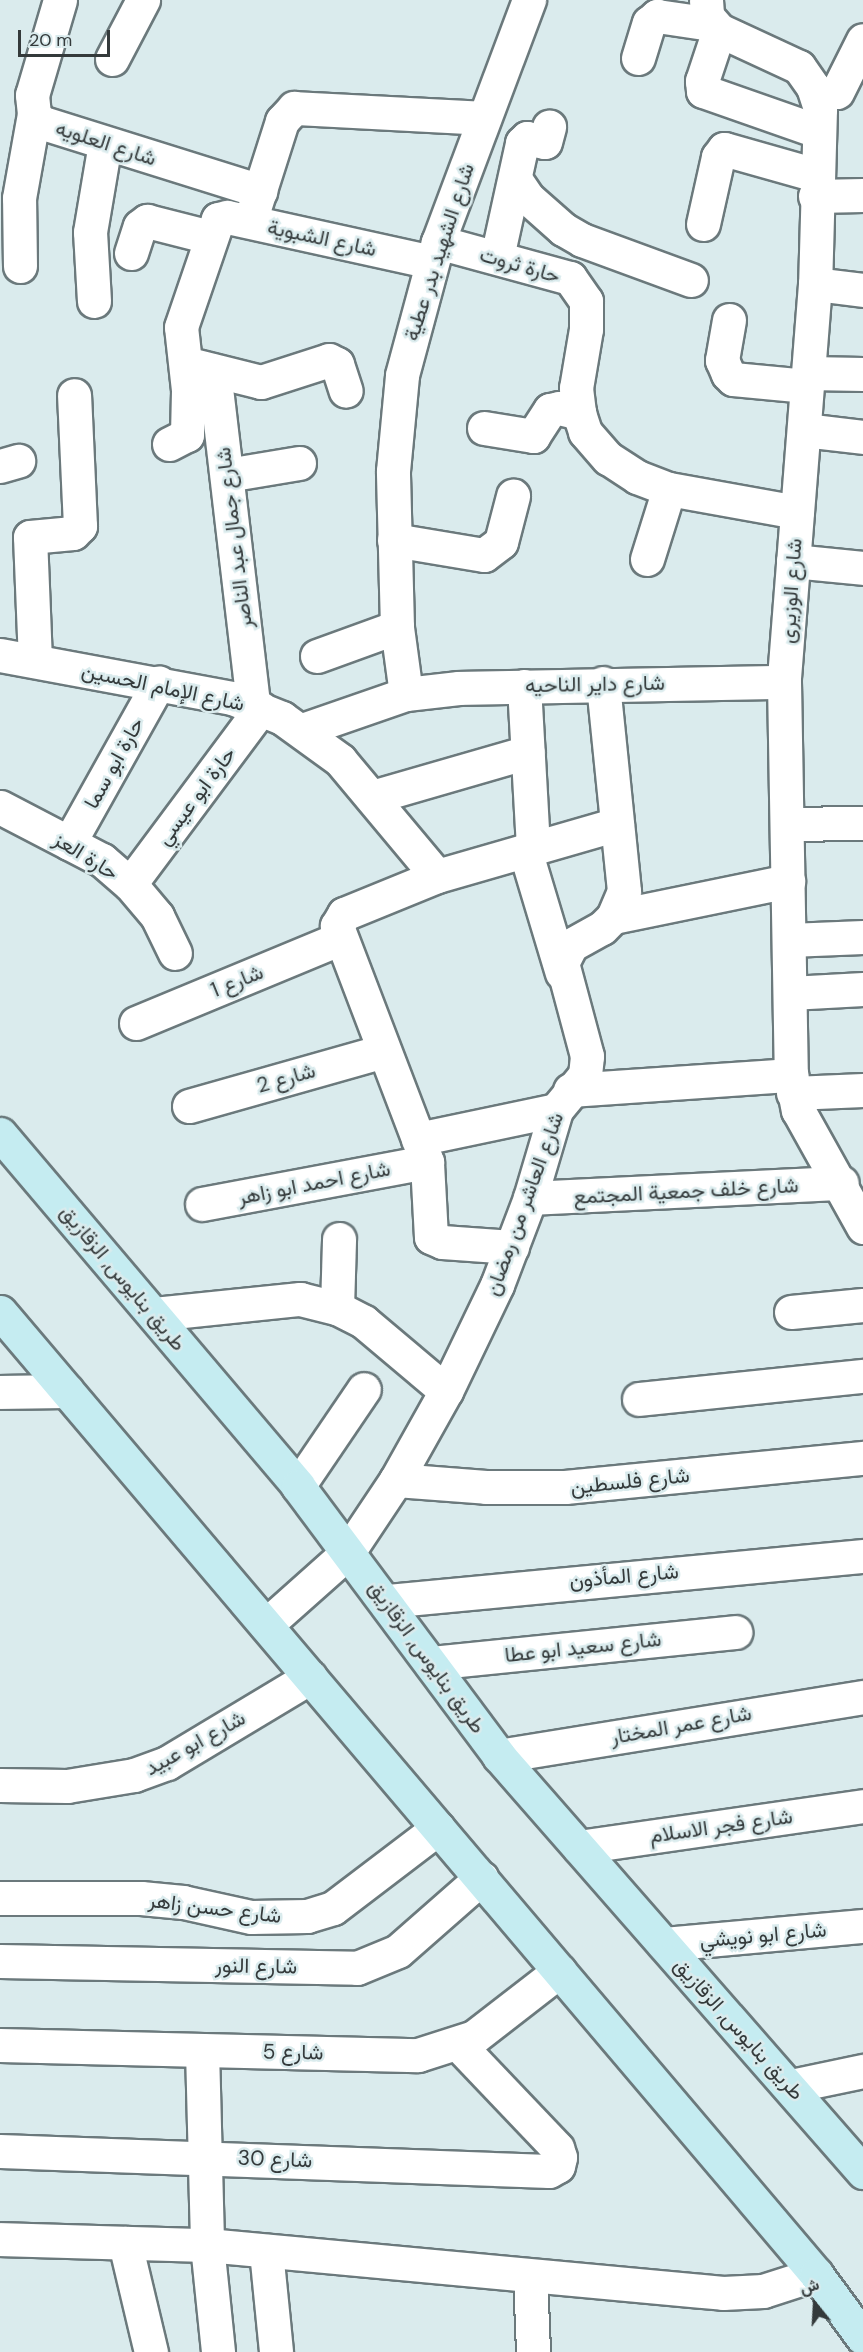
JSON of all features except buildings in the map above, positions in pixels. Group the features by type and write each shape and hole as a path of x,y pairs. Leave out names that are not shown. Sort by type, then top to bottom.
{"main road":[{"name":"طريق بنايوس, الزقازيق","path":"0,1134 298,1486 386,1600 499,1756 664,1944 858,2159"},
{"path":"0,1312 816,2274 863,2338"}],"street":[{"name":"شارع العلويه","path":"60,0 32,95 34,114 40,122 260,191"},
{"path":"112,59 143,0"},
{"name":"شارع الشهيد بدر عطية","path":"406,694 398,627 393,471 402,375 435,252 529,0"},
{"path":"638,58 649,23 657,16 712,18 838,92 863,40"},
{"path":"712,18 702,81 703,91 817,131"},
{"name":"شارع الوزيرى","path":"838,92 820,109 817,131 815,284 784,682 792,1084 798,1110 851,1192 863,1227"},
{"path":"250,222 282,121 294,108 484,118"},
{"path":"20,266 19,198 34,114"},
{"path":"497,258 524,140 545,142 549,127"},
{"path":"94,301 90,240 105,143"},
{"path":"703,224 718,157 724,149 815,185 863,195"},
{"path":"515,179 528,198 562,229 582,240 691,280"},
{"name":"شارع الشبوية","path":"131,253 140,226 147,220 212,230 227,217 435,252"},
{"name":"شارع جمال عبد الناصر","path":"212,230 182,322 200,367 226,475 257,707"},
{"name":"حارة ثروت","path":"435,252 497,258 570,278 586,301 586,329 576,388 579,413 585,432 608,458 637,477 669,489 797,512"},
{"path":"815,284 863,290"},
{"path":"729,320 722,360 728,374 733,379 808,380 863,374"},
{"path":"200,367 261,382 329,360 337,364 346,391"},
{"name":"شارع جمال عبد الناصر","path":"169,444 187,435 200,367"},
{"path":"35,661 30,537 68,534 80,526 74,395"},
{"path":"484,428 533,436 550,410 559,408 579,413"},
{"path":"804,430 863,437"},
{"path":"226,475 298,463"},
{"path":"647,559 669,489"},
{"path":"394,540 484,555 501,542 513,496"},
{"path":"793,561 863,568"},
{"path":"317,656 398,627"},
{"name":"شارع الإمام الحسين","path":"0,655 159,682 257,707 302,730 340,760 437,876"},
{"name":"حارة ابو سما","path":"69,843 159,682"},
{"name":"شارع داير الناحيه","path":"302,730 406,694 603,683 784,682"},
{"path":"562,973 564,953 571,945 602,928 613,916 624,891 603,683"},
{"name":"شارع العاشر من رمضان","path":"266,1625 348,1552 396,1480 446,1391 512,1247 563,1100 585,1075 587,1056 529,849 528,752 524,686"},
{"name":"حارة ابو عيسي","path":"130,884 257,707"},
{"path":"372,797 528,752"},
{"name":"حارة العز","path":"0,807 102,860 130,884 157,916 175,953"},
{"path":"787,824 863,823"},
{"path":"512,1247 442,1242 431,1237 422,1150 339,939 337,926 344,914 437,876 617,824"},
{"path":"613,916 788,881"},
{"path":"789,940 863,938"},
{"name":"شارع 1","path":"136,1023 339,939"},
{"path":"790,993 863,989"},
{"name":"شارع 2","path":"189,1106 383,1051"},
{"name":"شارع احمد ابو زاهر","path":"201,1204 422,1150 563,1100 792,1084 863,1090"},
{"name":"شارع خلف جمعية المجتمع","path":"530,1198 851,1192"},
{"path":"338,1308 339,1239"},
{"path":"154,1314 300,1299 338,1308 364,1322 446,1391"},
{"path":"791,1312 863,1305"},
{"path":"639,1399 863,1376"},
{"path":"298,1486 364,1389"},
{"path":"0,1392 67,1391"},
{"name":"شارع فلسطين","path":"396,1480 486,1487 565,1487 863,1458"},
{"name":"شارع المأذون","path":"386,1600 863,1556"},
{"name":"شارع سعيد ابو عطا","path":"431,1663 735,1632"},
{"name":"شارع ابو عبيد","path":"0,1785 67,1786 134,1775 167,1763 310,1677"},
{"name":"شارع عمر المختار","path":"499,1756 863,1697"},
{"name":"شارع فجر الاسلام","path":"579,1847 863,1806"},
{"name":"شارع حسن زاهر","path":"0,1898 141,1898 183,1902 251,1917 307,1916 333,1908 438,1828"},
{"name":"شارع النور","path":"0,1961 357,1968 398,1951 481,1878"},
{"name":"شارع ابو نويشي","path":"664,1944 863,1926"},
{"name":"شارع 5","path":"0,2045 418,2055 459,2045 487,2029 559,1971"},
{"name":"شارع 30","path":"0,2151 204,2157 553,2159 459,2045"},
{"path":"201,2050 207,2245 218,2352"},
{"path":"791,2086 863,2071"},
{"path":"0,2239 207,2245 723,2293 763,2291 816,2274"},
{"path":"125,2243 151,2352"},
{"path":"266,2251 276,2352"},
{"path":"530,2276 533,2352"}]}
